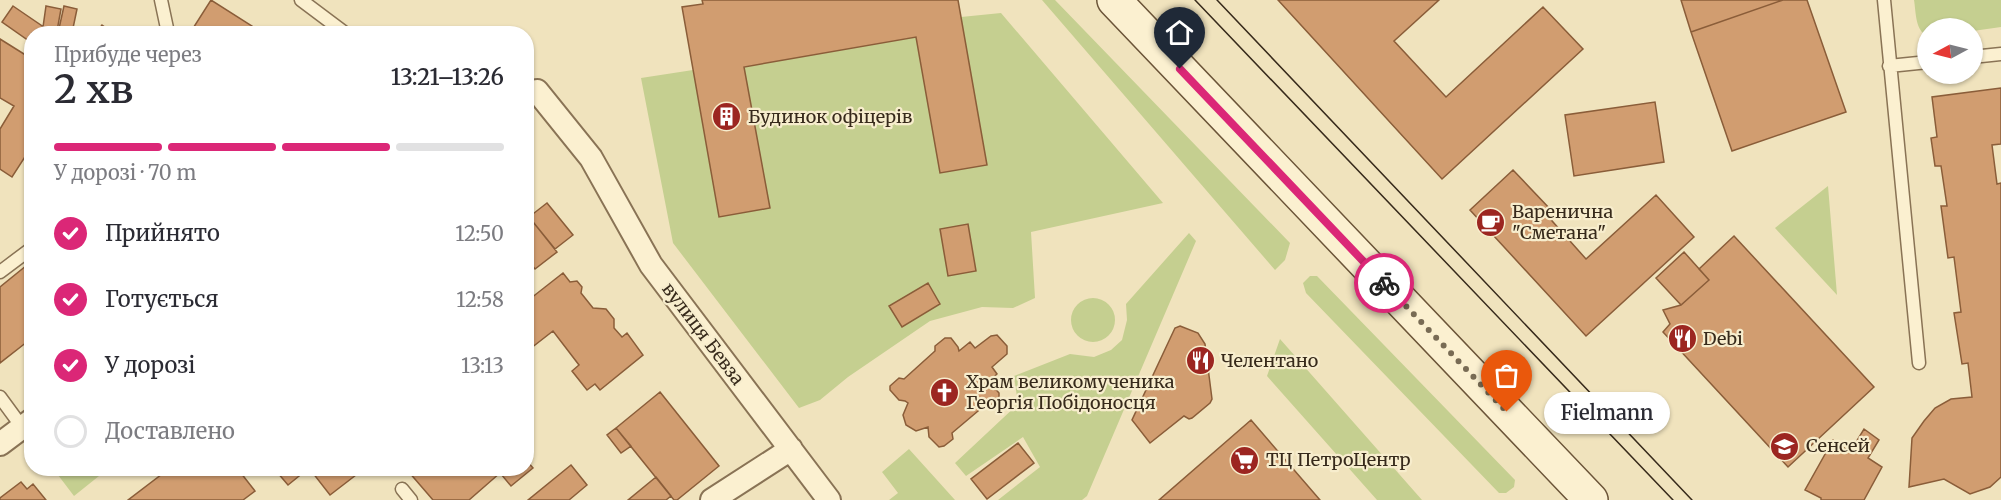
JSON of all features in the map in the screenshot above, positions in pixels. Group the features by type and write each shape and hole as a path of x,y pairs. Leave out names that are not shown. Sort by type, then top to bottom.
{"main road":[{"path":"1114,0 1591,500"}],"street":[{"name":"вулиця Бевза","path":"534,94 591,159 651,265 830,500"},
{"path":"0,444 24,425"},
{"path":"712,500 791,449"}],"lane":[{"path":"161,0 167,26"},
{"path":"301,0 336,26"},
{"path":"1884,0 1919,363"},
{"path":"1983,56 2001,54"},
{"path":"1889,66 1917,63"},
{"path":"0,272 24,254"},
{"path":"0,397 24,420"},
{"path":"402,489 411,500"}],"green space":[{"path":"1042,0 1055,0 1290,243 1285,260 1275,270"},
{"path":"1914,0 2001,0 2001,27 1983,30 1983,18 1917,18 1917,20"},
{"path":"1001,13 1163,203 1031,232 1035,298 1013,308 982,307 930,321 848,377 820,400 799,408 673,243 641,78 693,70 719,217 769,208 744,67 916,37 940,173 987,165 961,17"},
{"path":"1828,186 1837,295 1775,228"},
{"path":"1189,233 1196,241 1087,496 1082,500 998,500 1040,467 1023,437 966,476 955,463 1018,404 1014,376 1070,354 1094,357 1111,350 1122,340 1127,320 1126,304"},
{"path":"1310,276 1317,276 1515,480 1514,487 1506,493 1499,493 1306,293 1303,283"},
{"path":"1093,298 1102,299 1109,304 1114,311 1114,329 1109,336 1102,341 1093,342 1084,341 1077,336 1072,329 1071,320 1072,311 1077,304 1084,299"},
{"path":"1280,339 1422,500 1377,500 1267,376"},
{"path":"909,449 955,500 889,500 898,493 882,472"},
{"path":"59,476 99,476 74,496"}],"building":[{"path":"211,0 252,26 194,26"},
{"name":"Будинок офіцерів","path":"702,0 958,0 987,165 940,173 916,37 744,67 770,208 719,217 682,7 703,4"},
{"path":"1278,0 1439,0 1394,41 1446,97 1543,7 1583,49 1442,179"},
{"path":"1681,0 1783,0 1691,32"},
{"path":"1783,0 1807,0 1846,112 1732,151 1691,32"},
{"path":"13,6 42,26 24,26 24,37 2,22"},
{"path":"46,6 61,9 58,26 43,26"},
{"path":"64,6 77,9 73,26 60,26"},
{"path":"0,39 24,54 24,158 12,177 0,169 0,129 14,106 0,98"},
{"path":"2001,88 2001,144 1992,145 1997,184 2001,183 2001,477 1990,487 1970,494 1944,479 1909,487 1912,438 1935,408 1951,399 1972,397 1968,363 1962,364 1954,313 1961,312 1954,257 1948,258 1941,206 1947,206 1941,166 1935,166 1931,138 1937,137 1932,97"},
{"path":"1655,102 1664,162 1574,176 1565,115"},
{"path":"1513,170 1550,209 1545,213 1586,259 1656,195 1694,237 1586,336 1470,210"},
{"path":"547,203 573,235 555,249 534,223 534,213"},
{"path":"534,223 557,252 534,268"},
{"path":"968,224 976,271 948,276 940,229"},
{"path":"1734,236 1874,387 1788,467 1663,332 1670,324 1663,310 1681,305 1709,280 1699,269"},
{"path":"1684,252 1709,280 1681,305 1656,278"},
{"path":"24,268 24,344 0,363 0,287"},
{"path":"563,273 570,282 577,281 582,287 581,293 593,308 606,309 614,319 614,328 622,337 627,333 643,355 600,390 595,384 587,390 572,371 579,365 553,331 534,346 534,296"},
{"path":"928,283 940,304 902,327 889,306"},
{"path":"1180,326 1198,333 1205,344 1212,399 1192,418 1184,416 1150,443 1132,420 1175,328"},
{"name":"Храм великомученика Георгія Побідоносця","path":"997,335 1007,346 1007,354 992,367 997,374 986,384 991,384 999,393 999,398 988,407 984,406 952,433 953,439 944,446 939,447 929,437 928,427 916,431 906,425 903,415 908,403 899,400 890,390 890,386 899,378 904,379 935,351 935,346 945,338 951,338 959,351 970,342 975,348 991,336"},
{"path":"660,392 719,466 677,500 674,500 616,428"},
{"name":"ТЦ ПетроЦентр","path":"1251,420 1320,500 1159,500"},
{"path":"616,428 631,446 621,453 607,435"},
{"path":"1864,429 1879,440 1868,458 1882,467 1864,500 1821,500 1805,490 1833,440 1850,452"},
{"path":"1018,443 1034,463 987,499 971,479"},
{"path":"571,465 587,485 569,500 528,500"},
{"path":"160,476 243,476 255,491 243,500 128,500"},
{"path":"280,476 299,476 288,485"},
{"path":"315,476 355,476 330,495"},
{"path":"412,476 497,476 469,500 433,500"},
{"path":"503,476 523,476 511,486"},
{"path":"656,477 671,496 666,500 628,500"},
{"path":"21,482 27,489 33,484 46,500 0,500"}],"tram line":[{"path":"1195,0 1673,500"},
{"path":"1217,0 1692,500"}],"way so far":[{"path":"1384,283 1507,412"}],"place":[{"name":"Будинок офіцерів","path":"727,117"},
{"name":"Варенична \"Сметана\"","path":"1491,222"},
{"name":"Debi","path":"1682,339"},
{"name":"Челентано","path":"1200,361"},
{"name":"Храм великомученика Георгія Побідоносця","path":"945,392"},
{"name":"Fielmann","path":"1507,412"},
{"name":"Сенсей","path":"1785,446"},
{"name":"ТЦ ПетроЦентр","path":"1245,460"}],"route":[{"path":"1180,69 1384,283"}]}
